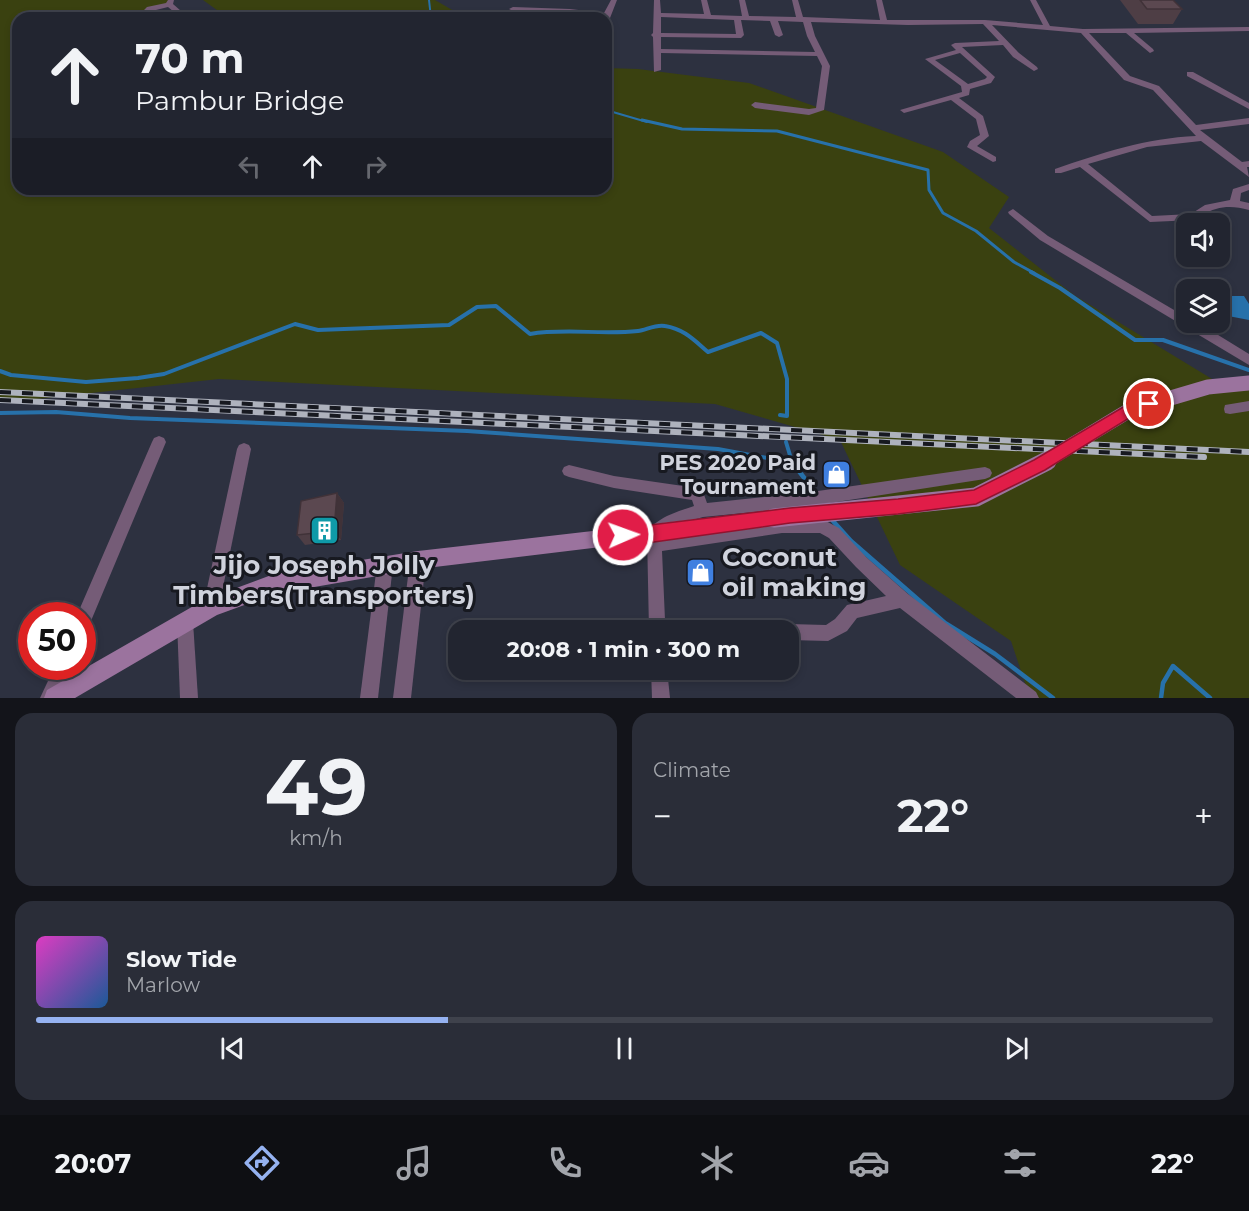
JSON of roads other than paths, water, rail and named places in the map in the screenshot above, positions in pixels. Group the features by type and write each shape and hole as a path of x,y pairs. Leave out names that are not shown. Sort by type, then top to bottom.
{"main road":[{"path":"55,698 211,607 274,584 418,560 583,539 655,539 774,518 976,497 1040,465 1130,410 1208,387 1249,383"}],"street":[{"path":"570,11 575,0"},
{"path":"648,0 657,1 658,15 655,34 657,70"},
{"path":"704,0 708,17"},
{"path":"655,34 738,36 742,0"},
{"path":"755,105 809,112 820,110 826,66 795,0"},
{"path":"879,0 884,21"},
{"path":"1033,0 1048,28"},
{"path":"147,12 170,2"},
{"path":"513,9 576,12"},
{"path":"658,15 986,22 1083,31 1249,29"},
{"path":"773,18 779,35"},
{"path":"986,22 1004,43 1034,69"},
{"path":"1126,29 1150,51"},
{"path":"1083,31 1127,78 1156,88 1203,138 1245,165 1249,174"},
{"path":"967,87 988,81 991,77 959,51 955,45 1004,43"},
{"path":"656,51 821,54"},
{"path":"959,51 929,59 967,87"},
{"path":"1190,74 1249,106"},
{"path":"904,110 966,93 967,87"},
{"path":"953,97 982,121 985,136 973,143 972,147 993,159"},
{"path":"1195,128 1249,121"},
{"path":"1058,171 1130,146 1167,139 1203,138"},
{"path":"1081,163 1150,219 1176,220"},
{"path":"1235,202 1236,191 1249,187"},
{"path":"1201,213 1202,210 1235,202 1249,207"},
{"path":"1013,212 1044,238 1176,316"},
{"path":"1205,333 1249,360"},
{"path":"1230,409 1249,406"},
{"path":"91,602 159,442"},
{"path":"211,607 244,449"},
{"path":"569,471 614,482 697,494 703,510"},
{"path":"657,620 655,539 675,519 703,510 804,500 985,473"},
{"path":"655,539 782,526 828,528 902,600 1030,698"},
{"path":"402,698 418,560"},
{"path":"369,698 386,565"},
{"path":"799,632 828,633 841,625 853,611 902,600"},
{"path":"185,622 189,698"},
{"path":"49,698 57,680"},
{"path":"660,680 661,698"}],"water":[{"path":"1230,296 1244,296 1249,304 1249,320 1230,316"}],"waterway":[{"path":"429,0 430,12"},
{"path":"612,112 647,122"},
{"path":"642,120 682,129 777,131 928,170 929,190 943,213 976,231 1014,262 1034,273"},
{"path":"1031,272 1060,288 1135,340 1163,340 1249,370"},
{"path":"0,371 11,375 86,382 138,378 164,374 295,324 318,330 449,325 477,307 496,306 530,334 624,332 655,326 672,327 683,332 708,352 761,333 777,343 787,379 787,416 780,415"},
{"path":"0,413 56,412 130,418 467,431 718,449 789,462"},
{"path":"786,442 792,462"},
{"path":"781,461 792,463"},
{"path":"791,461 816,493"},
{"path":"833,521 851,541 945,623 995,654 1053,698"},
{"path":"1161,698 1163,683 1173,666 1210,698"}],"railway":[{"path":"0,392 1249,452"},
{"path":"0,400 1204,457"}],"place":[{"name":"PES 2020 Paid Tournament","path":"837,474"},
{"name":"Jijo Joseph Jolly Timbers(Transporters)","path":"324,531"},
{"name":"Coconut oil making","path":"701,572"}]}
